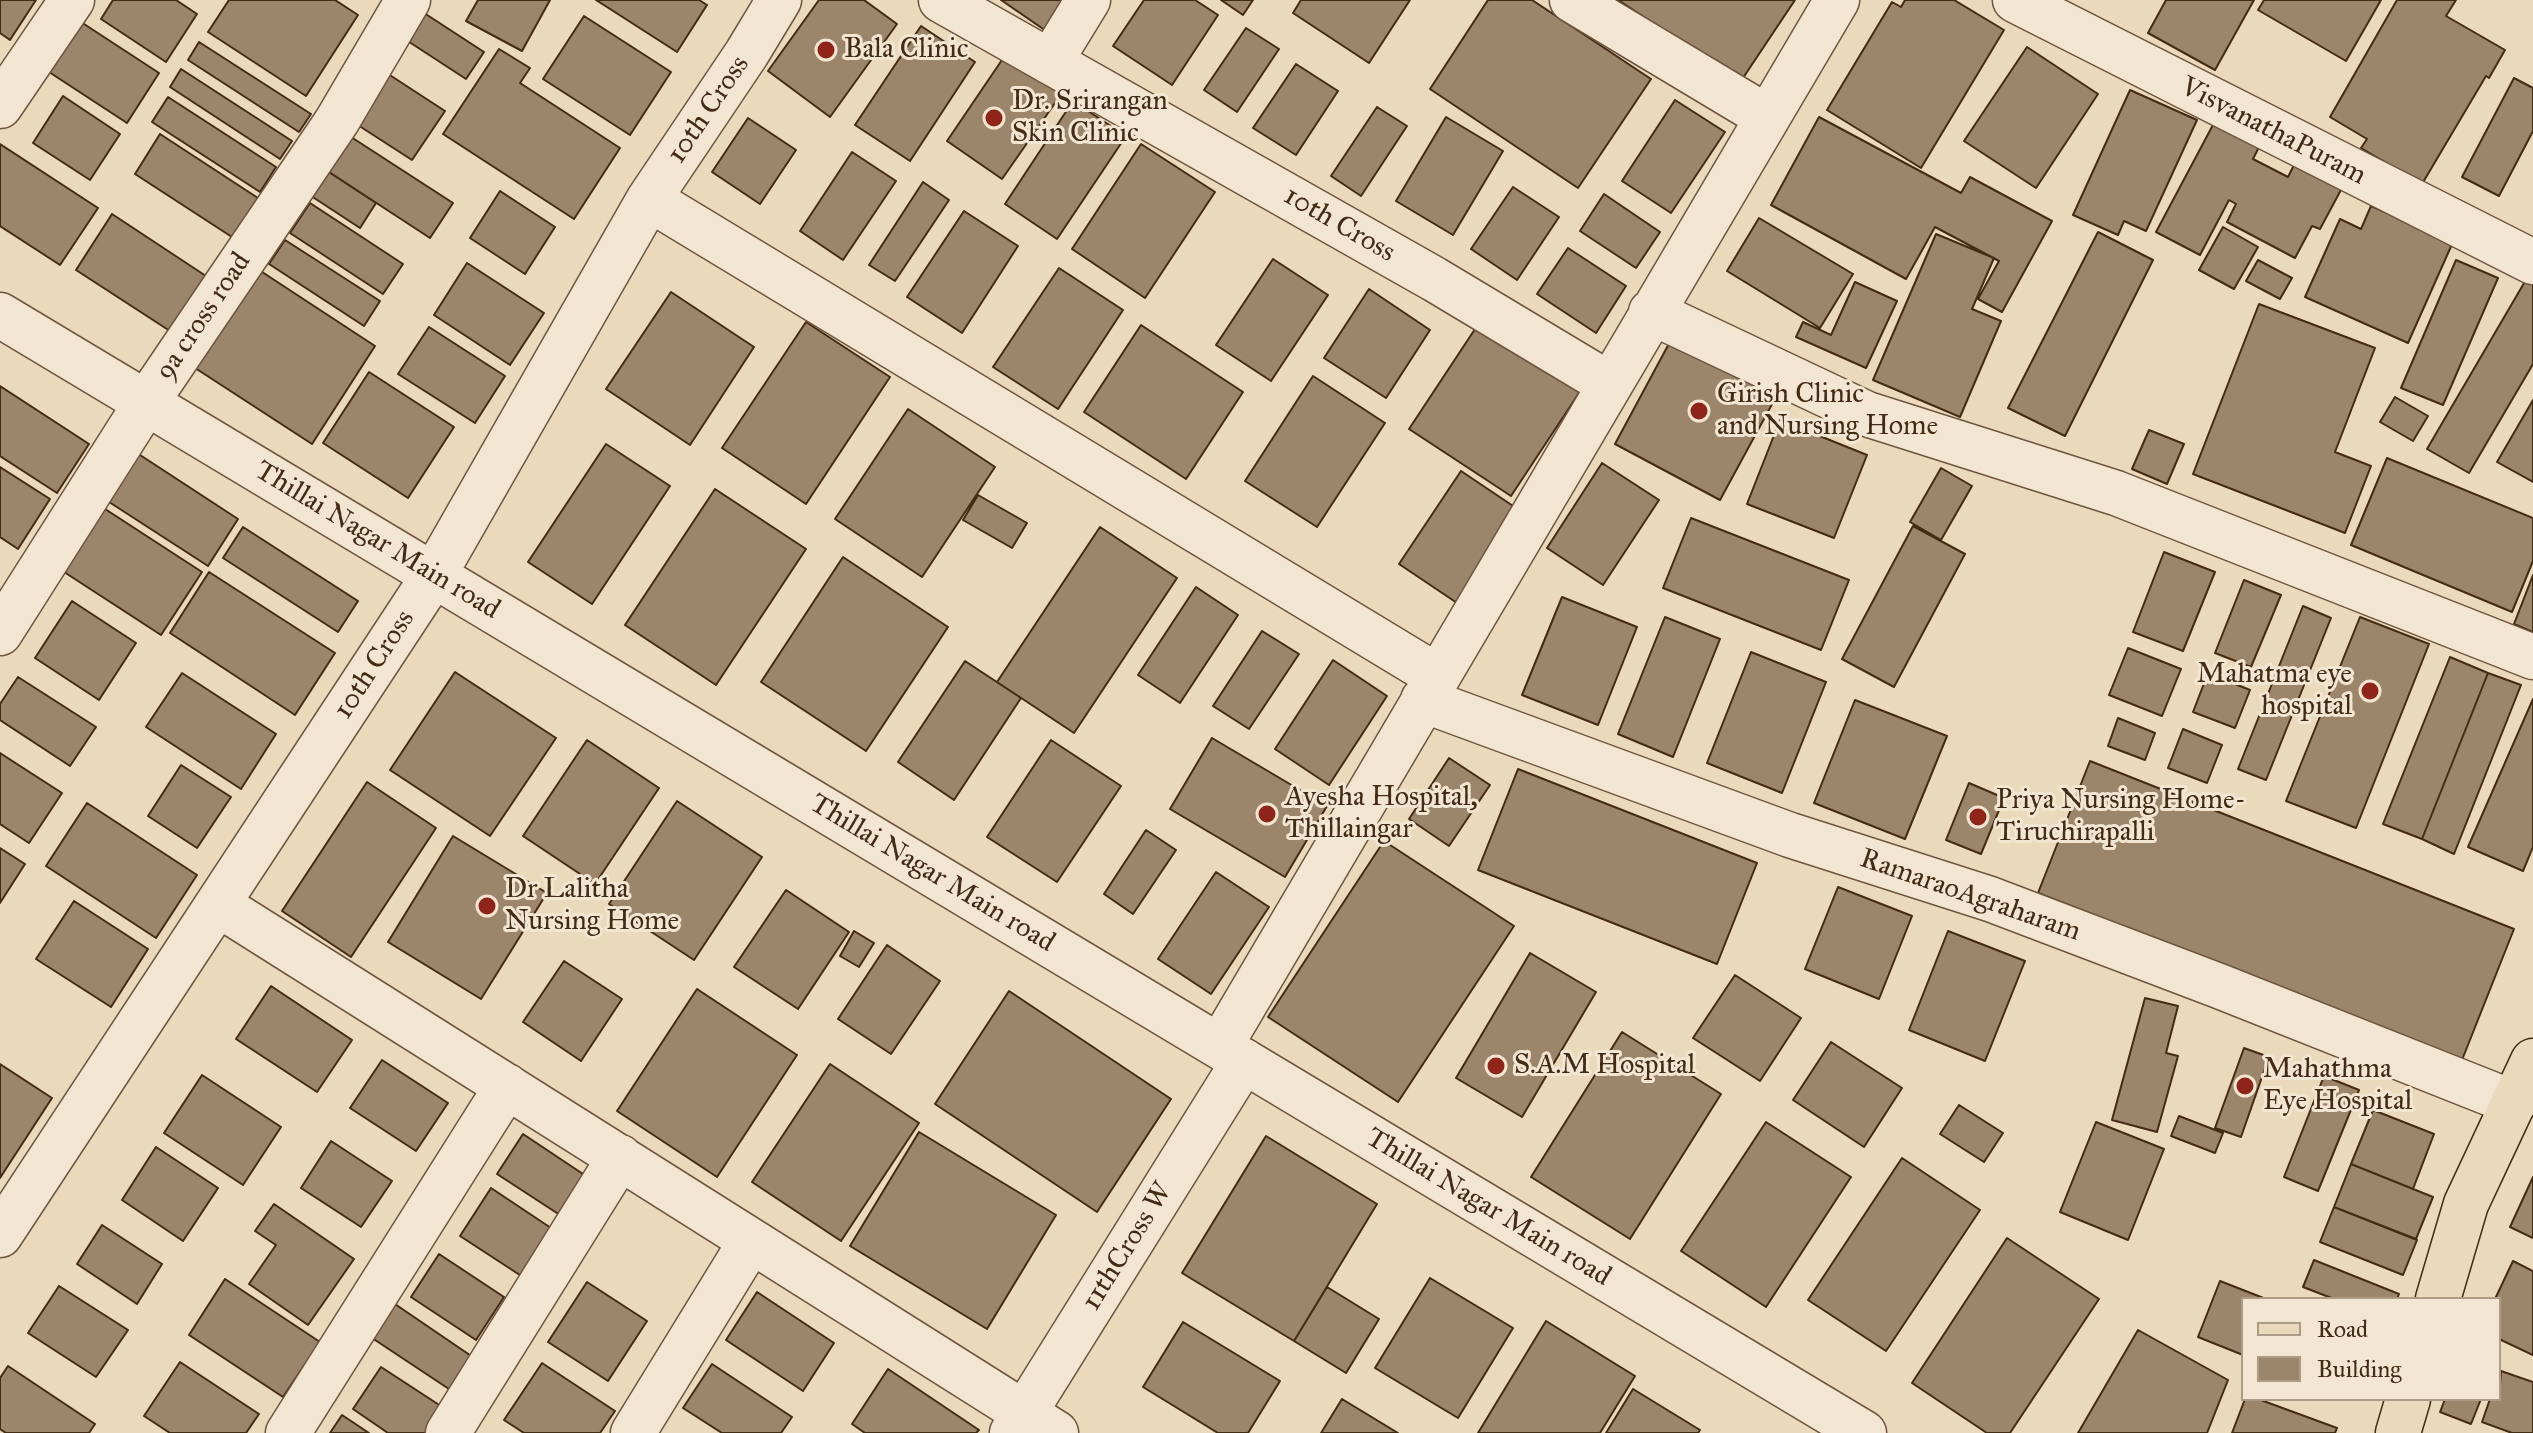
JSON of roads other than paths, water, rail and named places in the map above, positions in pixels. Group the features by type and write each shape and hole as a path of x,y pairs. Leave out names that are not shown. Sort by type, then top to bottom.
{"main road":[{"path":"2439,1297 2466,1204 2533,1061"},
{"path":"2398,1433 2407,1401"}],"street":[{"path":"0,106 72,0"},
{"name":"9a cross road","path":"0,633 146,403 337,121 408,0"},
{"name":"10th Cross","path":"5,1219 219,905 434,575 649,199 779,0"},
{"name":"10th Cross","path":"941,0 1434,279 1609,384"},
{"path":"1050,62 1088,0"},
{"path":"1572,0 1767,117"},
{"name":"11thCross W","path":"1031,1426 1430,688 1837,0"},
{"name":"VisvanathaPuram","path":"2015,0 2533,262"},
{"name":"RamaraoAgraharam","path":"649,199 1430,688 1790,835 1990,899 2514,1103"},
{"path":"1651,312 1867,414 2116,493 2533,657"},
{"name":"Thillai Nagar Main road","path":"0,315 1864,1433"},
{"path":"219,905 751,1241 1031,1426"},
{"path":"288,1433 507,1086"},
{"path":"448,1433 620,1157"},
{"path":"633,1433 751,1241"}],"place":[{"name":"Bala Clinic","path":"826,50"},
{"name":"Dr. Srirangan Skin Clinic","path":"994,118"},
{"name":"Girish Clinic and Nursing Home","path":"1699,411"},
{"name":"Mahatma eye hospital","path":"2370,691"},
{"name":"Ayesha Hospital, Thillaingar","path":"1267,814"},
{"name":"Priya Nursing Home- Tiruchirapalli","path":"1978,817"},
{"name":"Dr Lalitha Nursing Home","path":"487,906"},
{"name":"S.A.M Hospital","path":"1496,1066"},
{"name":"Mahathma Eye Hospital","path":"2245,1086"}]}
